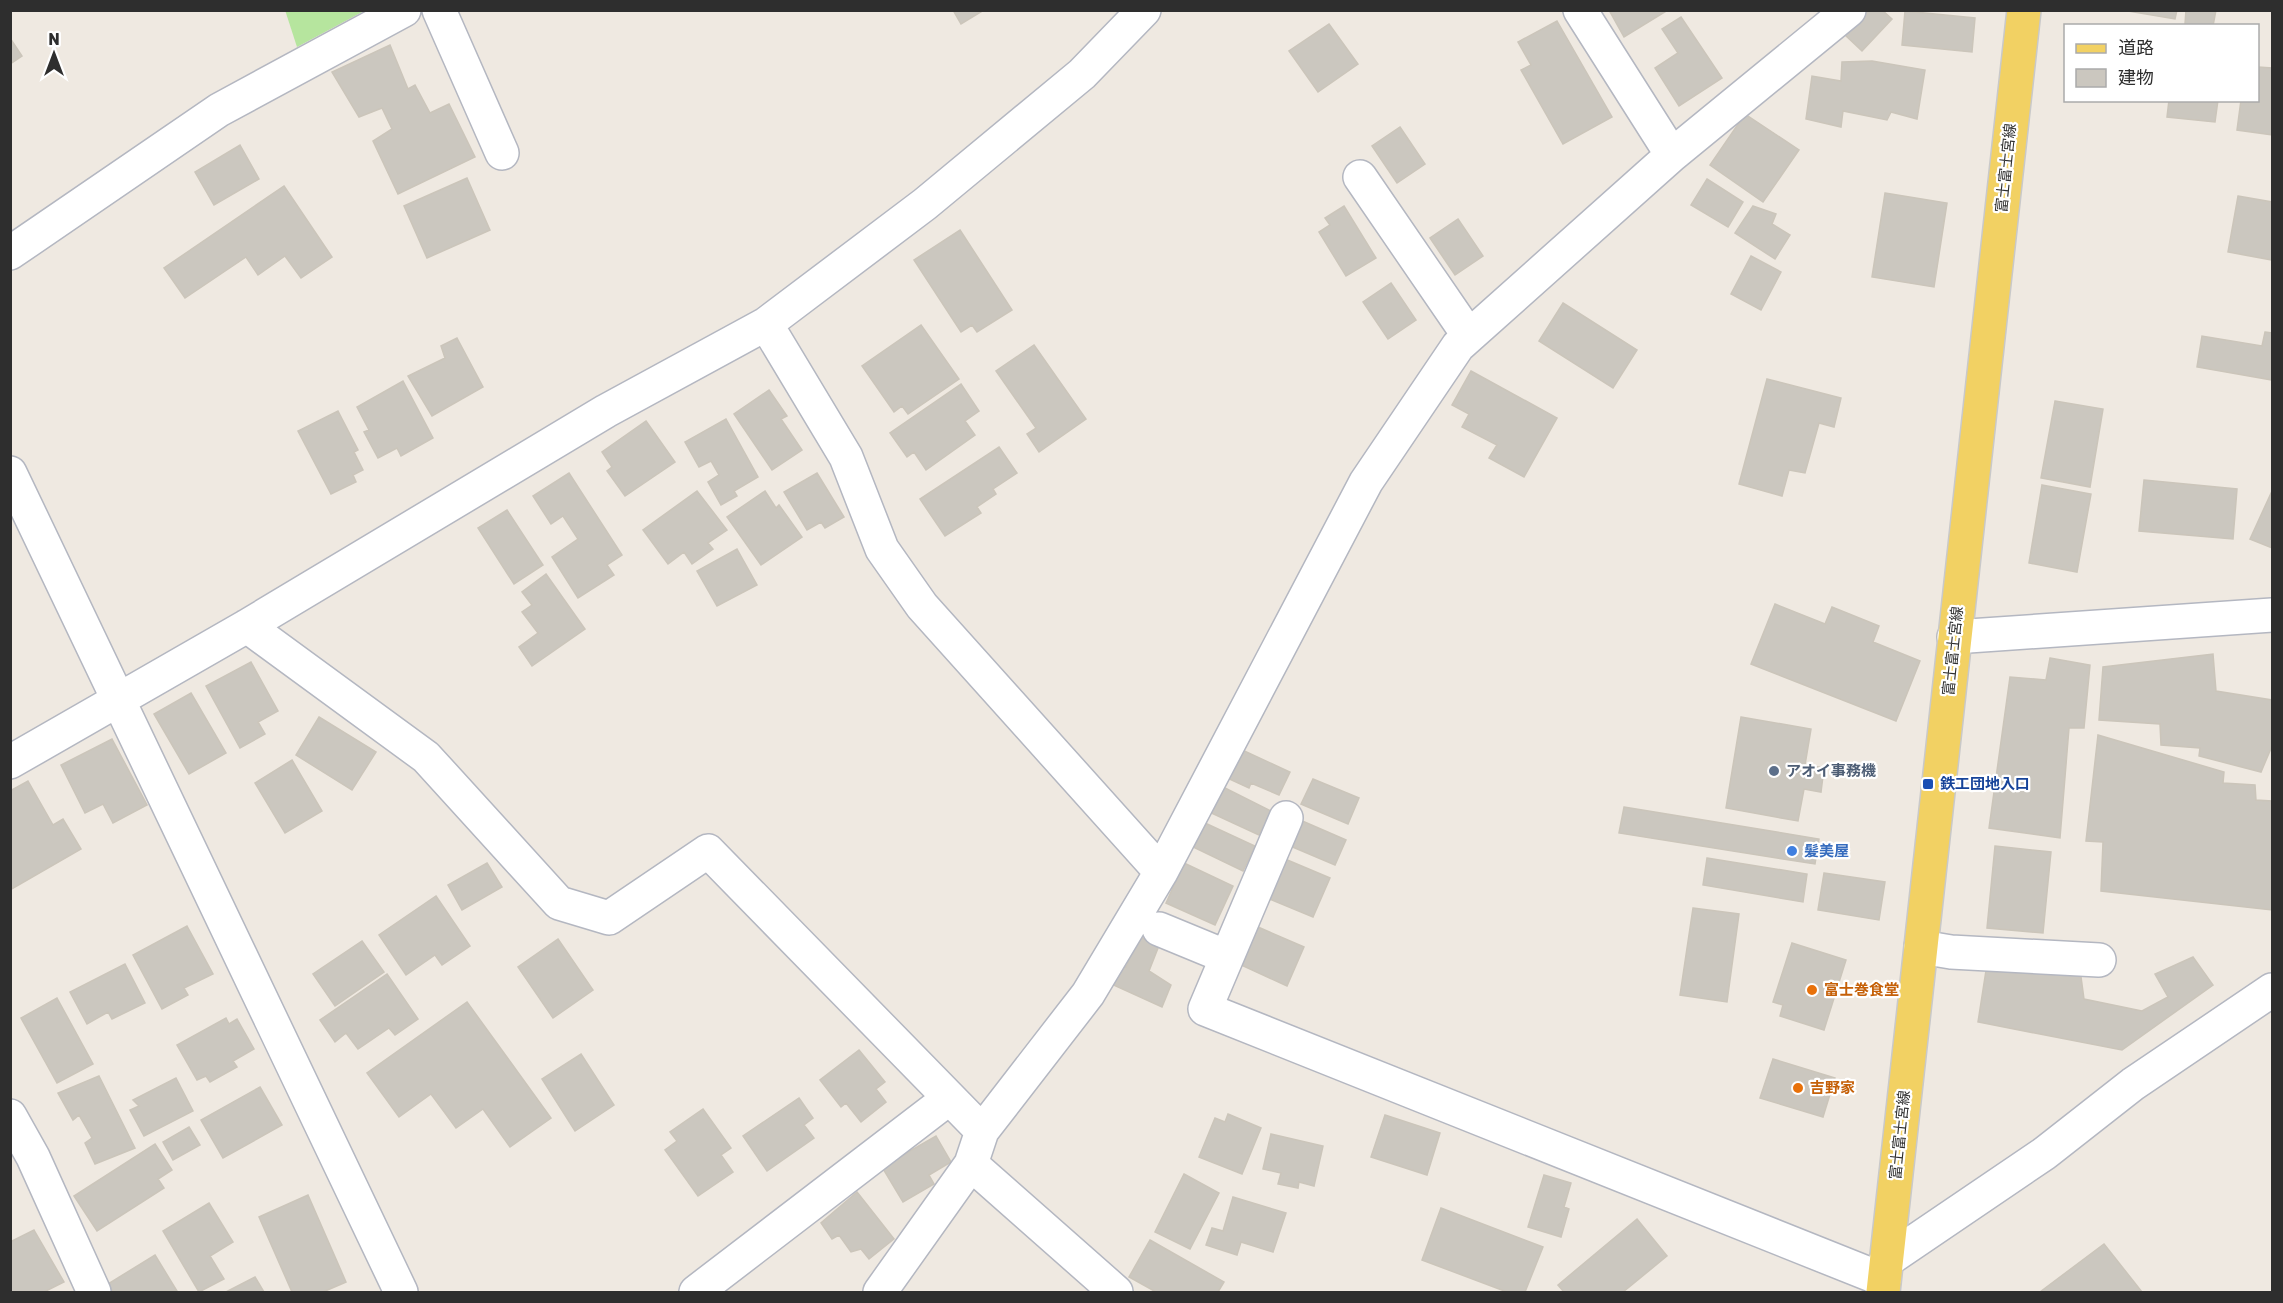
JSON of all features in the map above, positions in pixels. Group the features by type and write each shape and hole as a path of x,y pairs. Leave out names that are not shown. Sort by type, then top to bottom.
{"main road":[{"name":"富士富士宮線","path":"1884,1278 2024,10"}],"street":[{"path":"10,253 219,110 404,10"},
{"path":"439,10 502,153"},
{"path":"10,762 248,626 606,411 766,324 925,204 1082,74 1144,10"},
{"path":"1580,10 1672,155"},
{"path":"880,1293 971,1164 982,1131 1088,994 1161,872 1366,482 1458,346 1672,155 1849,10"},
{"path":"1360,177 1469,336"},
{"path":"766,324 846,457 882,549 922,606 1161,872"},
{"path":"10,473 401,1293"},
{"path":"1954,637 2272,615"},
{"path":"248,626 426,757 559,903 609,918 708,851 948,1099 982,1131"},
{"path":"1286,818 1205,1009 1884,1278 2133,1084 2272,990"},
{"path":"1159,929 1227,957"},
{"path":"1921,947 1951,952 2099,960"},
{"path":"696,1293 948,1099"},
{"path":"10,1116 33,1157 94,1293"},
{"path":"971,1164 1116,1293"}],"green space":[{"path":"285,10 364,10 364,11 297,47"}],"building":[{"path":"953,10 984,10 961,24"},
{"path":"1609,10 1668,10 1624,37"},
{"path":"1868,10 1882,10 1892,19 1862,51 1845,35"},
{"path":"2122,10 2177,10 2175,19"},
{"path":"2186,10 2216,10 2213,24 2185,24"},
{"path":"1905,11 1975,18 1972,52 1902,45"},
{"path":"1681,17 1722,78 1679,106 1655,68 1678,53 1662,29"},
{"path":"1557,21 1612,117 1563,144 1521,70 1531,65 1518,42"},
{"path":"1329,24 1358,64 1318,92 1289,51"},
{"path":"10,38 22,56 10,64"},
{"path":"390,45 408,89 415,85 430,113 449,104 475,157 398,194 373,141 392,129 382,108 359,117 332,72"},
{"path":"1872,61 1925,70 1917,119 1891,112 1887,120 1843,111 1841,127 1806,119 1812,76 1841,81 1842,62"},
{"path":"2259,67 2272,68 2272,135 2237,130 2241,102 2259,102"},
{"path":"2169,102 2218,102 2215,122 2167,117"},
{"path":"1745,114 1799,150 1763,202 1710,165"},
{"path":"1400,127 1425,164 1397,183 1372,146"},
{"path":"240,145 259,179 214,205 195,172"},
{"path":"467,178 490,230 427,258 404,206"},
{"path":"1707,179 1743,202 1728,227 1691,205"},
{"path":"284,186 332,257 301,278 285,256 258,275 246,257 185,298 164,268"},
{"path":"1885,193 1947,203 1934,287 1872,277"},
{"path":"2238,196 2272,202 2272,260 2228,252"},
{"path":"1344,206 1376,258 1346,276 1319,232 1330,225 1325,218"},
{"path":"1753,206 1776,214 1772,224 1790,235 1775,259 1735,233"},
{"path":"1458,219 1483,256 1455,275 1430,238"},
{"path":"960,230 1012,310 977,332 972,325 961,332 914,260"},
{"path":"1751,256 1781,272 1761,310 1731,294"},
{"path":"1391,283 1416,320 1388,339 1363,302"},
{"path":"1563,303 1637,350 1613,388 1539,341"},
{"path":"921,325 959,379 908,414 902,406 894,412 862,366"},
{"path":"2265,332 2272,333 2272,380 2197,367 2202,336 2262,346"},
{"path":"457,338 483,387 432,416 408,376 445,358 441,346"},
{"path":"1034,345 1086,419 1039,452 1027,434 1036,428 996,371"},
{"path":"1471,371 1557,418 1524,477 1489,458 1497,445 1462,427 1469,414 1452,405"},
{"path":"1767,379 1841,398 1834,427 1819,423 1805,473 1789,470 1782,496 1739,484"},
{"path":"403,381 433,438 401,456 397,448 378,458 364,432 369,430 357,407"},
{"path":"961,384 979,411 965,421 975,435 926,470 914,452 907,457 890,433"},
{"path":"769,390 787,416 781,419 802,450 772,470 734,414"},
{"path":"2055,401 2103,409 2090,487 2041,478"},
{"path":"338,411 358,450 354,452 363,470 353,475 356,482 331,494 298,431"},
{"path":"726,419 758,477 734,491 737,496 721,505 708,482 719,475 711,461 699,467 685,442"},
{"path":"646,421 675,462 625,496 607,471 612,467 602,452"},
{"path":"999,447 1017,473 993,489 996,494 977,507 981,513 945,536 920,499"},
{"path":"569,473 622,555 607,565 614,575 578,598 552,557 578,539 563,516 551,524 533,496"},
{"path":"817,473 844,517 825,528 821,522 807,530 784,492"},
{"path":"2144,480 2237,489 2233,539 2139,531"},
{"path":"2042,485 2091,494 2077,572 2029,563"},
{"path":"697,491 727,530 708,543 713,549 692,564 684,552 668,564 643,530"},
{"path":"765,491 776,508 779,505 802,537 761,565 727,517"},
{"path":"2272,491 2272,548 2250,539"},
{"path":"507,510 543,565 514,584 478,528"},
{"path":"737,549 757,585 717,606 697,571"},
{"path":"546,574 585,629 532,666 519,647 538,633 522,612 532,605 522,592"},
{"path":"1775,604 1825,624 1832,607 1879,626 1873,642 1920,661 1896,721 1751,664"},
{"path":"2213,654 2216,691 2272,700 2272,746 2261,772 2199,756 2200,748 2161,745 2160,724 2099,720 2103,667"},
{"path":"2050,658 2090,665 2084,728 2069,728 2060,838 1989,828 2010,677 2046,680"},
{"path":"251,662 278,711 258,722 265,734 240,748 206,686"},
{"path":"191,693 226,753 189,774 154,714"},
{"path":"319,717 376,752 352,790 296,755"},
{"path":"1741,717 1811,729 1805,765 1824,768 1821,792 1804,789 1798,821 1726,808"},
{"path":"2098,735 2224,772 2223,783 2255,785 2256,800 2272,801 2272,910 2101,891 2103,842 2086,841"},
{"path":"112,739 147,805 113,823 103,804 85,813 61,765"},
{"path":"1240,749 1290,772 1279,795 1251,783 1249,788 1227,778"},
{"path":"292,760 322,811 285,833 255,783"},
{"path":"1313,779 1359,798 1348,824 1301,804"},
{"path":"28,781 53,825 63,819 81,849 10,890 10,791"},
{"path":"1221,786 1271,811 1259,835 1209,812"},
{"path":"1624,807 1819,839 1815,864 1619,833"},
{"path":"1300,820 1346,840 1335,865 1288,845"},
{"path":"1205,823 1255,846 1243,871 1193,847"},
{"path":"1995,846 2051,852 2043,933 1987,928"},
{"path":"1707,858 1807,874 1803,902 1703,885"},
{"path":"1285,859 1330,878 1313,917 1267,898"},
{"path":"487,863 502,887 462,910 448,885"},
{"path":"1184,863 1233,886 1215,925 1166,903"},
{"path":"1824,873 1885,882 1879,920 1818,910"},
{"path":"436,896 470,946 442,965 435,955 406,975 379,935"},
{"path":"1693,908 1739,914 1727,1002 1680,995"},
{"path":"187,926 213,974 184,988 188,995 162,1009 133,955"},
{"path":"1258,927 1304,947 1287,986 1241,965"},
{"path":"1139,936 1158,948 1149,971 1171,985 1162,1007 1109,983 1118,964 1126,967"},
{"path":"558,939 593,990 553,1018 518,967"},
{"path":"362,941 384,972 335,1006 313,974"},
{"path":"1792,943 1846,960 1824,1030 1780,1016 1783,1005 1773,1002"},
{"path":"2193,957 2213,985 2122,1050 1978,1022 1987,964 2081,977 2084,999 2142,1011 2168,997 2155,974"},
{"path":"125,964 145,1003 112,1019 108,1012 87,1024 70,992"},
{"path":"387,974 418,1019 395,1035 389,1028 358,1049 346,1033 335,1042 320,1020"},
{"path":"57,998 93,1064 57,1083 21,1018"},
{"path":"467,1002 551,1118 510,1147 483,1109 456,1128 431,1094 399,1117 367,1073"},
{"path":"226,1018 229,1024 237,1019 254,1049 233,1061 237,1067 210,1082 206,1076 197,1080 177,1045"},
{"path":"859,1050 885,1082 876,1089 886,1102 861,1122 846,1103 841,1107 820,1080"},
{"path":"581,1054 614,1105 575,1131 542,1079"},
{"path":"1773,1059 1835,1078 1823,1117 1760,1098"},
{"path":"99,1076 135,1148 95,1164 85,1143 92,1138 79,1115 73,1120 58,1093"},
{"path":"176,1078 193,1111 144,1136 130,1110 139,1106 133,1100"},
{"path":"260,1087 282,1125 223,1158 201,1120"},
{"path":"799,1098 813,1118 804,1125 814,1138 767,1171 743,1136"},
{"path":"703,1109 731,1148 721,1155 733,1172 698,1196 665,1150 677,1141 670,1132"},
{"path":"1228,1114 1261,1128 1242,1174 1199,1157 1215,1118 1225,1122"},
{"path":"1385,1115 1440,1133 1427,1175 1371,1157"},
{"path":"189,1127 200,1145 173,1160 163,1142"},
{"path":"1271,1134 1323,1146 1314,1186 1299,1182 1298,1188 1278,1184 1281,1173 1263,1169"},
{"path":"936,1136 951,1162 929,1175 934,1184 903,1202 882,1167"},
{"path":"155,1144 172,1170 158,1179 164,1188 97,1231 74,1196"},
{"path":"1184,1174 1219,1193 1190,1249 1155,1232"},
{"path":"1544,1175 1571,1183 1564,1207 1569,1209 1561,1237 1528,1227"},
{"path":"857,1192 894,1239 869,1259 861,1249 851,1252 839,1235 832,1239 821,1223"},
{"path":"308,1195 346,1282 323,1292 292,1292 259,1217"},
{"path":"1233,1197 1286,1213 1273,1252 1241,1242 1237,1255 1206,1245 1212,1228 1223,1231"},
{"path":"209,1203 233,1242 210,1256 224,1279 199,1292 163,1231"},
{"path":"1441,1208 1543,1247 1525,1292 1507,1292 1422,1260"},
{"path":"1637,1219 1667,1256 1623,1292 1564,1292 1558,1285"},
{"path":"34,1230 64,1282 44,1292 10,1292 10,1242"},
{"path":"1150,1240 1224,1282 1218,1292 1156,1292 1129,1277"},
{"path":"2104,1244 2142,1292 2040,1292"},
{"path":"155,1255 177,1291 113,1292 108,1284"},
{"path":"255,1277 264,1292 226,1292"}],"place":[{"name":"アオイ事務機","path":"1774,771"},
{"name":"鉄工団地入口","path":"1928,784"},
{"name":"髪美屋","path":"1792,851"},
{"name":"富士巻食堂","path":"1812,990"},
{"name":"吉野家","path":"1798,1088"}]}
